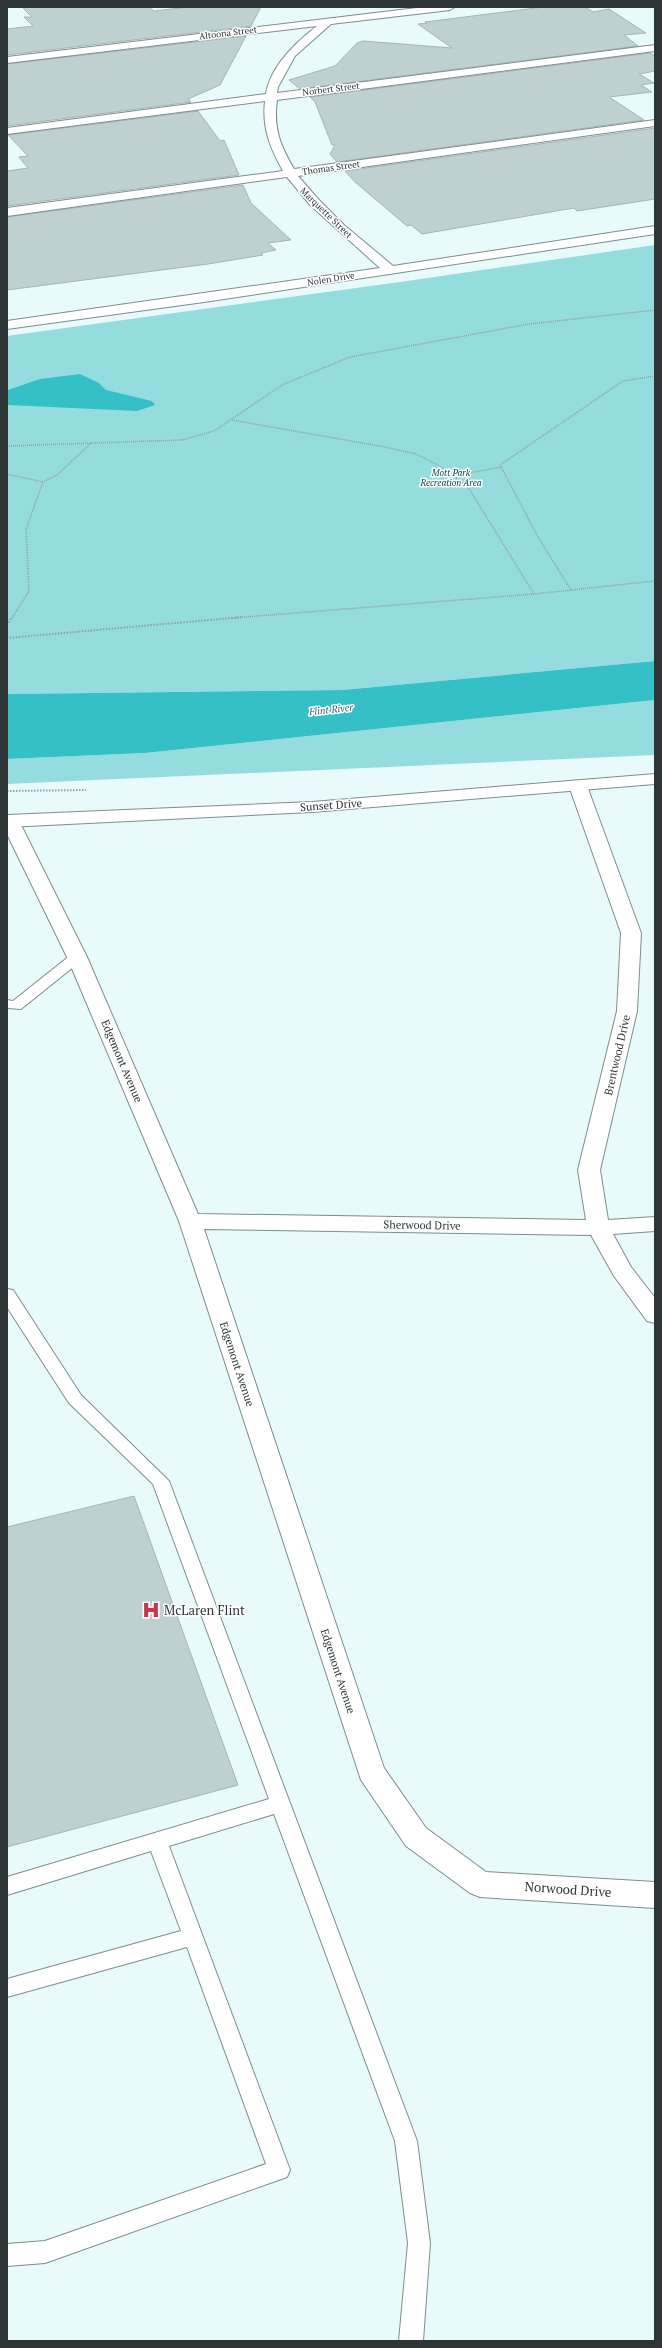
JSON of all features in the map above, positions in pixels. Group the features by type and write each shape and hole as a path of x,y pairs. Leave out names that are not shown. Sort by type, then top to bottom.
{"street":[{"name":"Marquette Street","path":"344,7 291,56 275,83 269,120 271,136 279,156 289,174 322,211 390,270"},
{"name":"Altoona Street","path":"7,60 450,7"},
{"name":"Norbert Street","path":"7,131 655,48"},
{"name":"Thomas Street","path":"7,212 655,123"},
{"name":"Nolen Drive","path":"7,325 125,310 655,230"},
{"name":"Sunset Drive","path":"8,821 312,807 655,779"},
{"name":"Brentwood Drive","path":"578,786 631,933 627,1011 589,1170 598,1228 622,1271 655,1315"},
{"name":"Edgemont Avenue","path":"8,821 78,957 190,1221 371,1772 416,1837 480,1884"},
{"name":"Sherwood Drive","path":"190,1221 598,1228 655,1224"},
{"name":"Norwood Drive","path":"480,1884 655,1895"}],"lane":[{"path":"7,1004 16,1006 78,957"},
{"path":"7,1294 75,1399 160,1481 406,2140 419,2243 412,2341"},
{"path":"7,1886 158,1842 280,1804"},
{"path":"7,2255 45,2252 279,2170 192,1938 158,1842"},
{"path":"7,1988 192,1938"}],"path":[{"path":"7,446 182,440 214,431 282,384 350,358 529,324 655,310"},
{"path":"571,590 538,537 500,465 624,381 655,376"},
{"path":"232,420 416,454 438,465 468,487 534,594"},
{"path":"7,625 29,591 26,529 43,482 57,474 92,442"},
{"path":"453,476 502,467"},
{"path":"7,474 43,482"},
{"path":"7,638 250,616 534,594 655,581"}],"green space":[{"name":"Mott Park Recreation Area","path":"655,245 655,661 342,690 7,694 7,336"},
{"path":"655,700 655,755 7,784 7,759 145,753"}],"water":[{"path":"80,374 99,383 106,390 152,401 155,405 137,411 8,405 8,390 40,379"},
{"name":"Flint River","path":"655,661 655,700 145,753 7,759 7,694 342,690"}],"building":[{"path":"22,7 149,7 154,11 189,7 261,7 251,26 7,55 7,29 33,26 24,17 32,17"},
{"path":"544,7 585,7 593,12 609,9 646,33 624,35 638,46 300,89 289,80 335,66 357,43 363,41 452,48 418,24"},
{"path":"246,36 220,85 188,99 191,102 7,126 7,64"},
{"path":"650,53 655,56 655,71 639,74 654,83 641,85 652,92 609,97 644,120 337,162 330,154 335,145 332,145 315,102 310,97"},
{"path":"198,111 220,141 224,140 239,175 7,206 7,171 28,168 19,157 28,156 8,135"},
{"path":"655,128 655,199 577,211 574,208 422,234 411,225 407,226 355,182 345,171"},
{"path":"243,185 251,203 291,240 268,243 276,250 261,253 263,255 208,264 7,290 7,217"},
{"path":"134,1496 238,1785 7,1847 7,1527"}],"place":[{"name":"McLaren Flint","path":"151,1610"}]}
